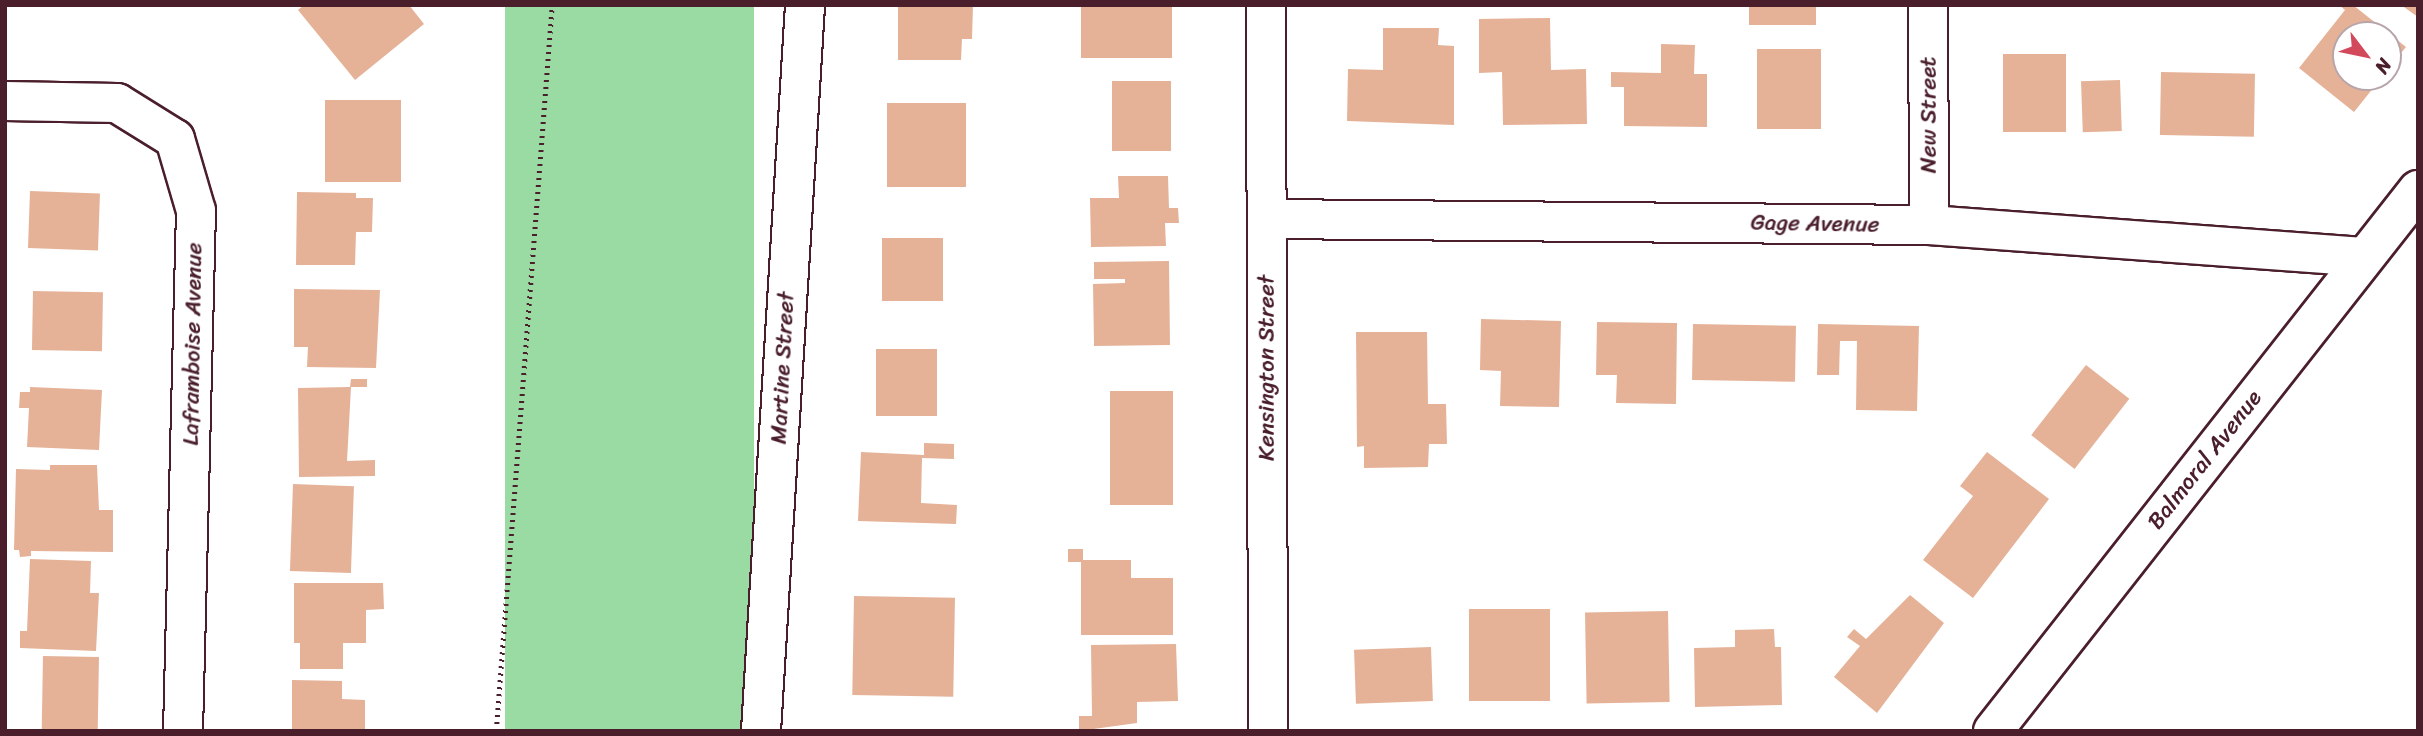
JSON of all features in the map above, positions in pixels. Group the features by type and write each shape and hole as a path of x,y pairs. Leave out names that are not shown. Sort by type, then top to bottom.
{"street":[{"name":"Martine Street","path":"761,731 805,5"},
{"name":"Kensington Street","path":"1266,5 1268,731"},
{"name":"New Street","path":"1928,5 1929,225"},
{"name":"Laframboise Avenue","path":"5,101 117,103 175,139 196,211 184,731"},
{"name":"Balmoral Avenue","path":"1993,731 2362,257 2418,190"},
{"name":"Gage Avenue","path":"1267,219 1929,225 2362,257"}],"path":[{"path":"496,731 552,5"}],"green space":[{"path":"505,5 754,5 754,731 505,731"}],"building":[{"path":"304,5 409,5 424,24 355,80 298,10"},
{"path":"898,5 973,5 972,39 962,39 961,60 898,60"},
{"path":"1081,5 1172,5 1172,58 1081,58"},
{"path":"1749,5 1816,5 1816,25 1749,25"},
{"path":"2339,5 2353,5 2373,21 2336,21 2345,10"},
{"path":"2401,5 2418,5 2418,17"},
{"path":"1550,18 1551,70 1586,69 1587,124 1503,125 1502,72 1479,73 1479,19"},
{"path":"2332,26 2332,91 2371,91 2354,112 2299,68"},
{"path":"1383,28 1439,28 1438,45 1454,46 1454,125 1347,121 1348,69 1383,70"},
{"path":"1661,44 1695,45 1694,74 1707,74 1707,127 1624,126 1624,87 1611,87 1611,72 1661,73"},
{"path":"1757,49 1821,49 1821,129 1757,129"},
{"path":"2003,54 2066,54 2066,132 2003,132"},
{"path":"2161,72 2255,74 2254,137 2160,135"},
{"path":"2120,80 2122,131 2083,132 2081,81"},
{"path":"1112,81 1171,81 1171,151 1112,151"},
{"path":"325,100 401,100 401,182 325,182"},
{"path":"887,103 966,103 966,187 887,187"},
{"path":"1118,176 1168,176 1169,208 1178,208 1179,223 1165,223 1166,246 1091,247 1090,198 1119,198"},
{"path":"30,191 100,193 98,250 28,248"},
{"path":"297,192 356,193 356,198 373,198 372,232 356,232 355,265 296,265"},
{"path":"882,238 943,238 943,301 882,301"},
{"path":"1169,261 1170,345 1094,346 1093,284 1125,283 1125,279 1094,279 1094,262"},
{"path":"294,289 380,290 376,368 307,367 308,347 294,347"},
{"path":"33,291 103,292 102,351 32,350"},
{"path":"1481,319 1561,321 1559,407 1500,406 1501,371 1480,370"},
{"path":"1597,322 1677,323 1676,404 1616,403 1617,375 1596,375"},
{"path":"1693,324 1796,326 1795,382 1692,380"},
{"path":"1818,324 1919,326 1917,411 1856,410 1857,341 1840,341 1839,375 1817,375"},
{"path":"1356,332 1427,332 1428,404 1446,404 1447,444 1429,444 1428,467 1364,468 1364,446 1357,447"},
{"path":"876,349 937,349 937,416 876,416"},
{"path":"2086,365 2129,399 2075,469 2031,435"},
{"path":"351,379 367,379 367,387 351,387 347,461 375,460 375,476 299,477 298,388 350,387"},
{"path":"30,387 102,390 99,450 27,447 29,408 19,408 20,392 30,392"},
{"path":"1110,391 1173,391 1173,505 1110,505"},
{"path":"924,443 954,444 954,459 922,458 921,503 957,505 956,524 858,521 861,452 924,455"},
{"path":"1987,452 2049,499 1973,598 1923,560 1973,496 1960,486"},
{"path":"50,465 97,465 99,510 113,510 113,552 31,551 31,556 20,557 19,550 14,550 16,469 50,470"},
{"path":"293,484 354,486 351,573 290,571"},
{"path":"1068,549 1083,549 1083,560 1131,560 1131,578 1173,578 1173,635 1081,635 1081,562 1068,562"},
{"path":"30,559 91,561 90,593 99,593 96,651 20,648 20,631 27,631"},
{"path":"294,583 383,583 384,609 366,610 366,643 343,643 343,669 300,669 300,643 294,643"},
{"path":"1910,595 1944,623 1877,713 1834,677 1860,646 1847,637 1854,629 1866,639"},
{"path":"854,596 955,598 953,697 852,695"},
{"path":"1469,609 1550,609 1550,701 1469,701"},
{"path":"1668,611 1670,702 1587,703 1585,612"},
{"path":"1774,629 1775,647 1781,647 1782,705 1695,707 1694,648 1735,647 1735,630"},
{"path":"1176,644 1178,701 1137,702 1137,723 1079,731 1079,716 1092,716 1091,645"},
{"path":"1431,647 1433,701 1356,704 1354,650"},
{"path":"43,656 99,657 98,731 42,731"},
{"path":"292,680 342,681 342,699 365,700 365,729 292,731"}]}
